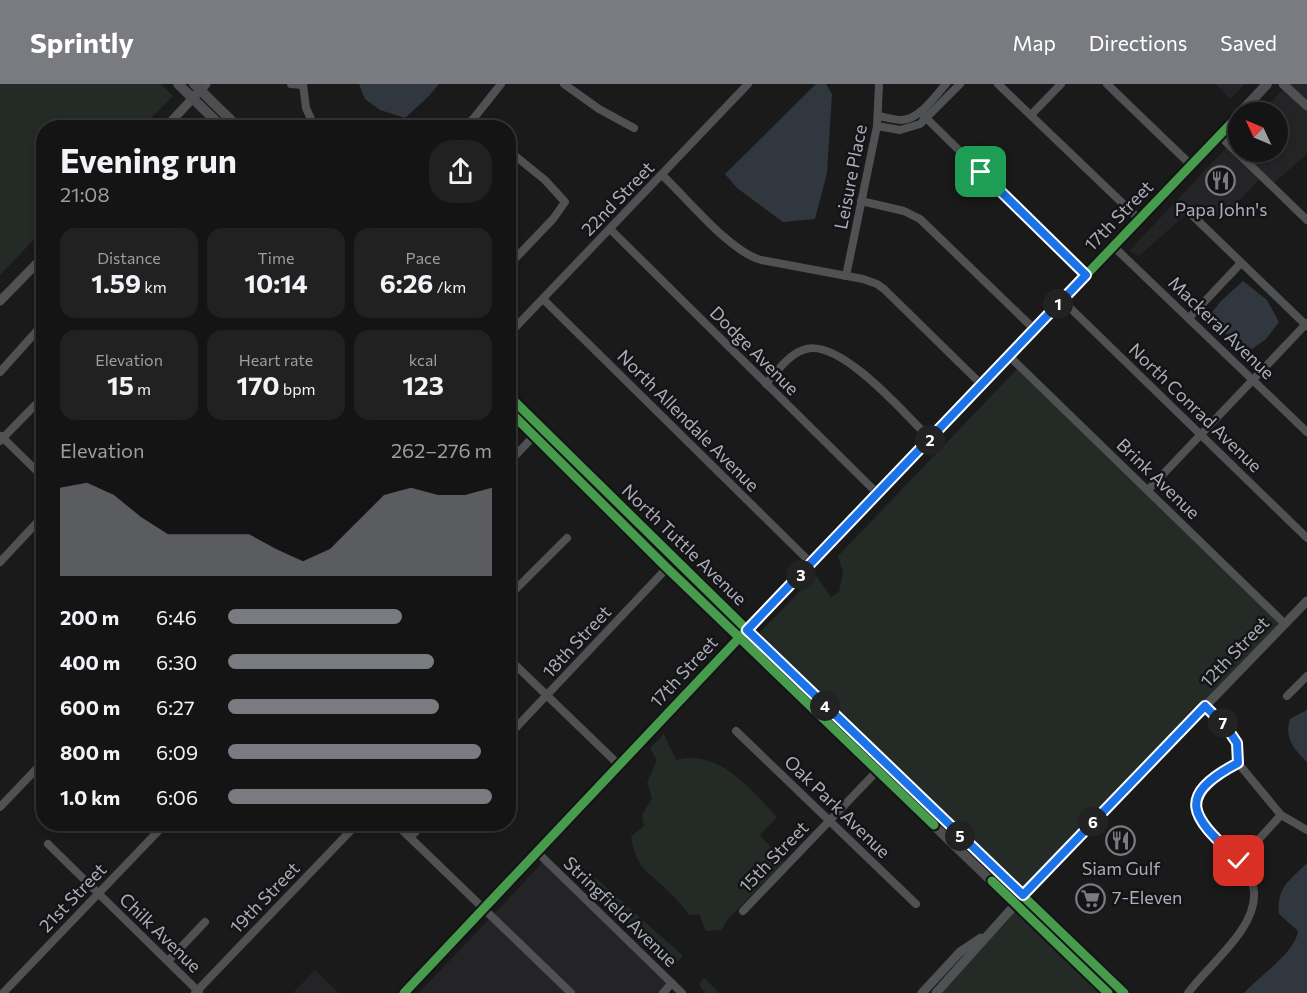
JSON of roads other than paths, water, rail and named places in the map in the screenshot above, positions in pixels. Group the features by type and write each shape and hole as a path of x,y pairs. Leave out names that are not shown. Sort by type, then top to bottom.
{"main road":[{"path":"178,84 198,89 230,120"},
{"name":"17th Street","path":"1250,102 1267,84"},
{"path":"198,89 218,120"},
{"name":"17th Street","path":"404,993 1228,126"},
{"name":"North Tuttle Avenue","path":"516,402 877,771 1124,993"},
{"name":"North Tuttle Avenue","path":"516,418 667,568 743,634 1019,899 1107,993"},
{"path":"1088,974 1099,977 1115,993"}],"street":[{"path":"291,84 303,84 306,108 311,120"},
{"path":"472,120 501,84"},
{"path":"564,84 599,109 634,128"},
{"name":"22nd Street","path":"516,327 748,84"},
{"name":"Leisure Place","path":"846,276 877,126 879,84"},
{"path":"878,116 901,120 912,117 920,112 946,84"},
{"path":"877,126 900,130 920,124 960,84"},
{"path":"998,84 1139,219"},
{"path":"1031,115 1061,84"},
{"path":"1107,84 1191,165"},
{"path":"1283,84 1307,106"},
{"path":"172,120 198,89"},
{"path":"920,112 1086,275"},
{"path":"1220,135 1307,220"},
{"path":"516,156 545,180 565,202 553,219 516,258"},
{"path":"662,175 730,242 746,254 761,260 869,281 884,289 982,385"},
{"path":"861,201 904,211 920,219 1034,329"},
{"path":"1148,490 1306,325 1193,216"},
{"name":"Dodge Avenue","path":"610,229 878,494"},
{"name":"Mackeral Avenue","path":"1113,246 1307,432"},
{"path":"1189,318 1241,263"},
{"path":"0,301 36,264"},
{"name":"North Allendale Avenue","path":"543,299 812,564"},
{"name":"North Conrad Avenue","path":"1062,300 1307,538"},
{"path":"0,372 36,332"},
{"path":"766,384 801,350 813,348 831,352 856,367 930,439"},
{"name":"Brink Avenue","path":"1009,356 1285,624"},
{"path":"36,404 1,438 36,471"},
{"path":"516,455 534,436"},
{"path":"0,562 36,524"},
{"path":"516,589 567,538"},
{"name":"18th Street","path":"516,728 667,568"},
{"name":"12th Street","path":"936,993 1019,899 1307,602"},
{"path":"516,668 548,695 619,765"},
{"path":"1287,696 1307,676"},
{"path":"1205,706 1227,728 1237,743 1238,763 1281,815 1307,830"},
{"name":"Oak Park Avenue","path":"736,731 916,904"},
{"path":"1188,993 1200,976 1242,931 1251,912 1254,892 1249,875 1239,861 1204,828 1196,813 1197,798 1206,784 1238,763"},
{"path":"2,802 36,769"},
{"name":"15th Street","path":"743,911 877,771"},
{"path":"1239,861 1281,815"},
{"name":"21st Street","path":"3,993 158,831"},
{"name":"19th Street","path":"198,992 350,831"},
{"path":"404,831 571,993"},
{"path":"410,837 416,831"},
{"name":"Chilk Avenue","path":"48,844 198,992"},
{"name":"Stringfield Avenue","path":"537,852 682,993"},
{"path":"168,961 205,922"},
{"name":"12th Street","path":"922,993 960,952 987,934"},
{"path":"663,993 672,983"}],"place":[{"name":"Papa John's","path":"1221,181"},
{"name":"Siam Gulf","path":"1121,840"},
{"name":"7-Eleven","path":"1091,898"}]}
